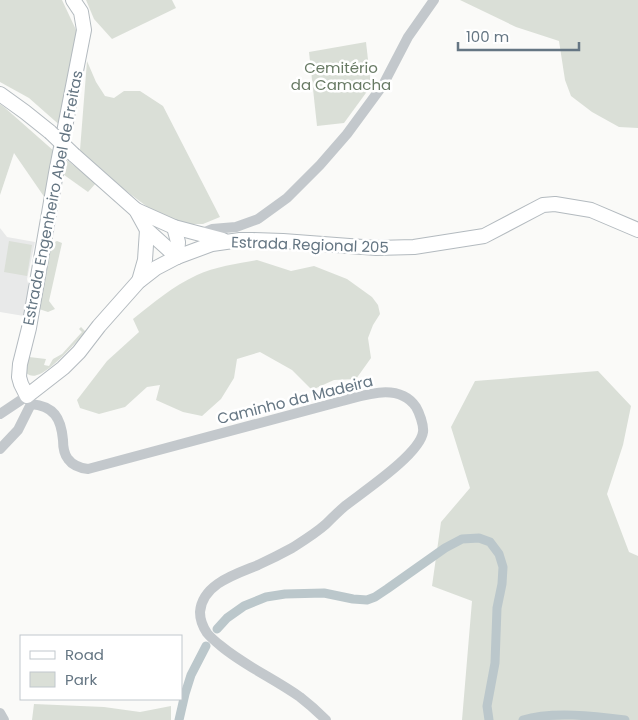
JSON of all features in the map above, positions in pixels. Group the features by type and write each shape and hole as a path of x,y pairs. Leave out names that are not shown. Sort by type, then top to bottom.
{"main road":[{"name":"Estrada Engenheiro Abel de Freitas","path":"29,400 19,378 20,364 84,30 81,12 73,0"},
{"path":"0,94 50,132 136,210 170,226 226,241"},
{"name":"Estrada Regional 205","path":"29,400 74,357 138,282 156,268 177,257 212,244 240,240 283,241 376,248 414,247 484,236 543,205 556,204 591,210 638,230"},
{"path":"136,210 147,230 177,257"},
{"path":"147,230 170,226"},
{"path":"170,226 178,242 177,257"},
{"path":"138,282 145,260 147,230"}],"street":[{"path":"199,234 212,229 236,226 258,219 287,198 320,165 347,134 384,85 408,37 434,0"},
{"name":"Caminho da Madeira","path":"29,400 44,406 54,413 61,427 66,457 72,464 88,469 371,394 393,392 406,398 416,408 423,424 423,432 419,442 407,458 324,525 293,547 219,582 210,590 201,606 201,620 208,635 229,652 301,698 326,720"},
{"path":"0,414 29,400"},
{"path":"0,448 18,430 29,400"},
{"path":"0,713 4,720"}],"shaded area":[{"path":"0,228 7,237 35,242 27,279 30,292 24,316 0,312"}],"green space":[{"path":"0,0 62,0 77,32 63,128 29,98 0,82"},
{"path":"86,0 172,0 176,8 112,39 94,19"},
{"path":"460,0 638,0 638,128 619,127 592,112 571,96 565,80 559,41 516,27"},
{"name":"Cemitério da Camacha","path":"366,42 371,86 344,123 317,126 309,52"},
{"path":"87,61 96,82 105,96 114,98 124,91 140,91 163,106 220,217 203,224 180,224 162,218 121,187 80,150"},
{"path":"0,104 55,152 45,198 14,153 0,195"},
{"path":"63,157 96,183 88,192 60,172"},
{"path":"9,241 32,245 27,276 4,272"},
{"path":"57,241 62,243 49,301 55,309 48,312 39,309 51,244"},
{"path":"257,260 291,271 314,266 347,279 372,297 378,305 380,314 368,338 371,358 356,379 334,380 312,390 292,370 260,352 237,359 234,378 221,399 202,416 183,412 156,400 160,385 147,387 125,407 99,414 80,408 77,400 107,361 139,332 133,319 188,279 204,272"},
{"path":"81,327 86,332 56,363 37,375 32,376 26,373 29,357 46,359 44,365 49,366 53,359 62,354 82,332 79,329"},
{"path":"598,371 631,406 623,445 607,494 629,552 638,556 638,720 462,720 472,601 432,586 441,522 470,488 451,427 475,381"},
{"path":"34,704 104,707 140,712 171,706 171,720 32,720"}],"waterway":[{"path":"217,629 227,618 244,606 266,597 285,594 324,593 367,600 375,597 445,548 462,539 479,538 490,542 499,554 503,567 497,608 495,663 487,706 489,720"},
{"path":"179,720 191,675 206,646"},
{"path":"523,720 560,715 625,720"}]}
